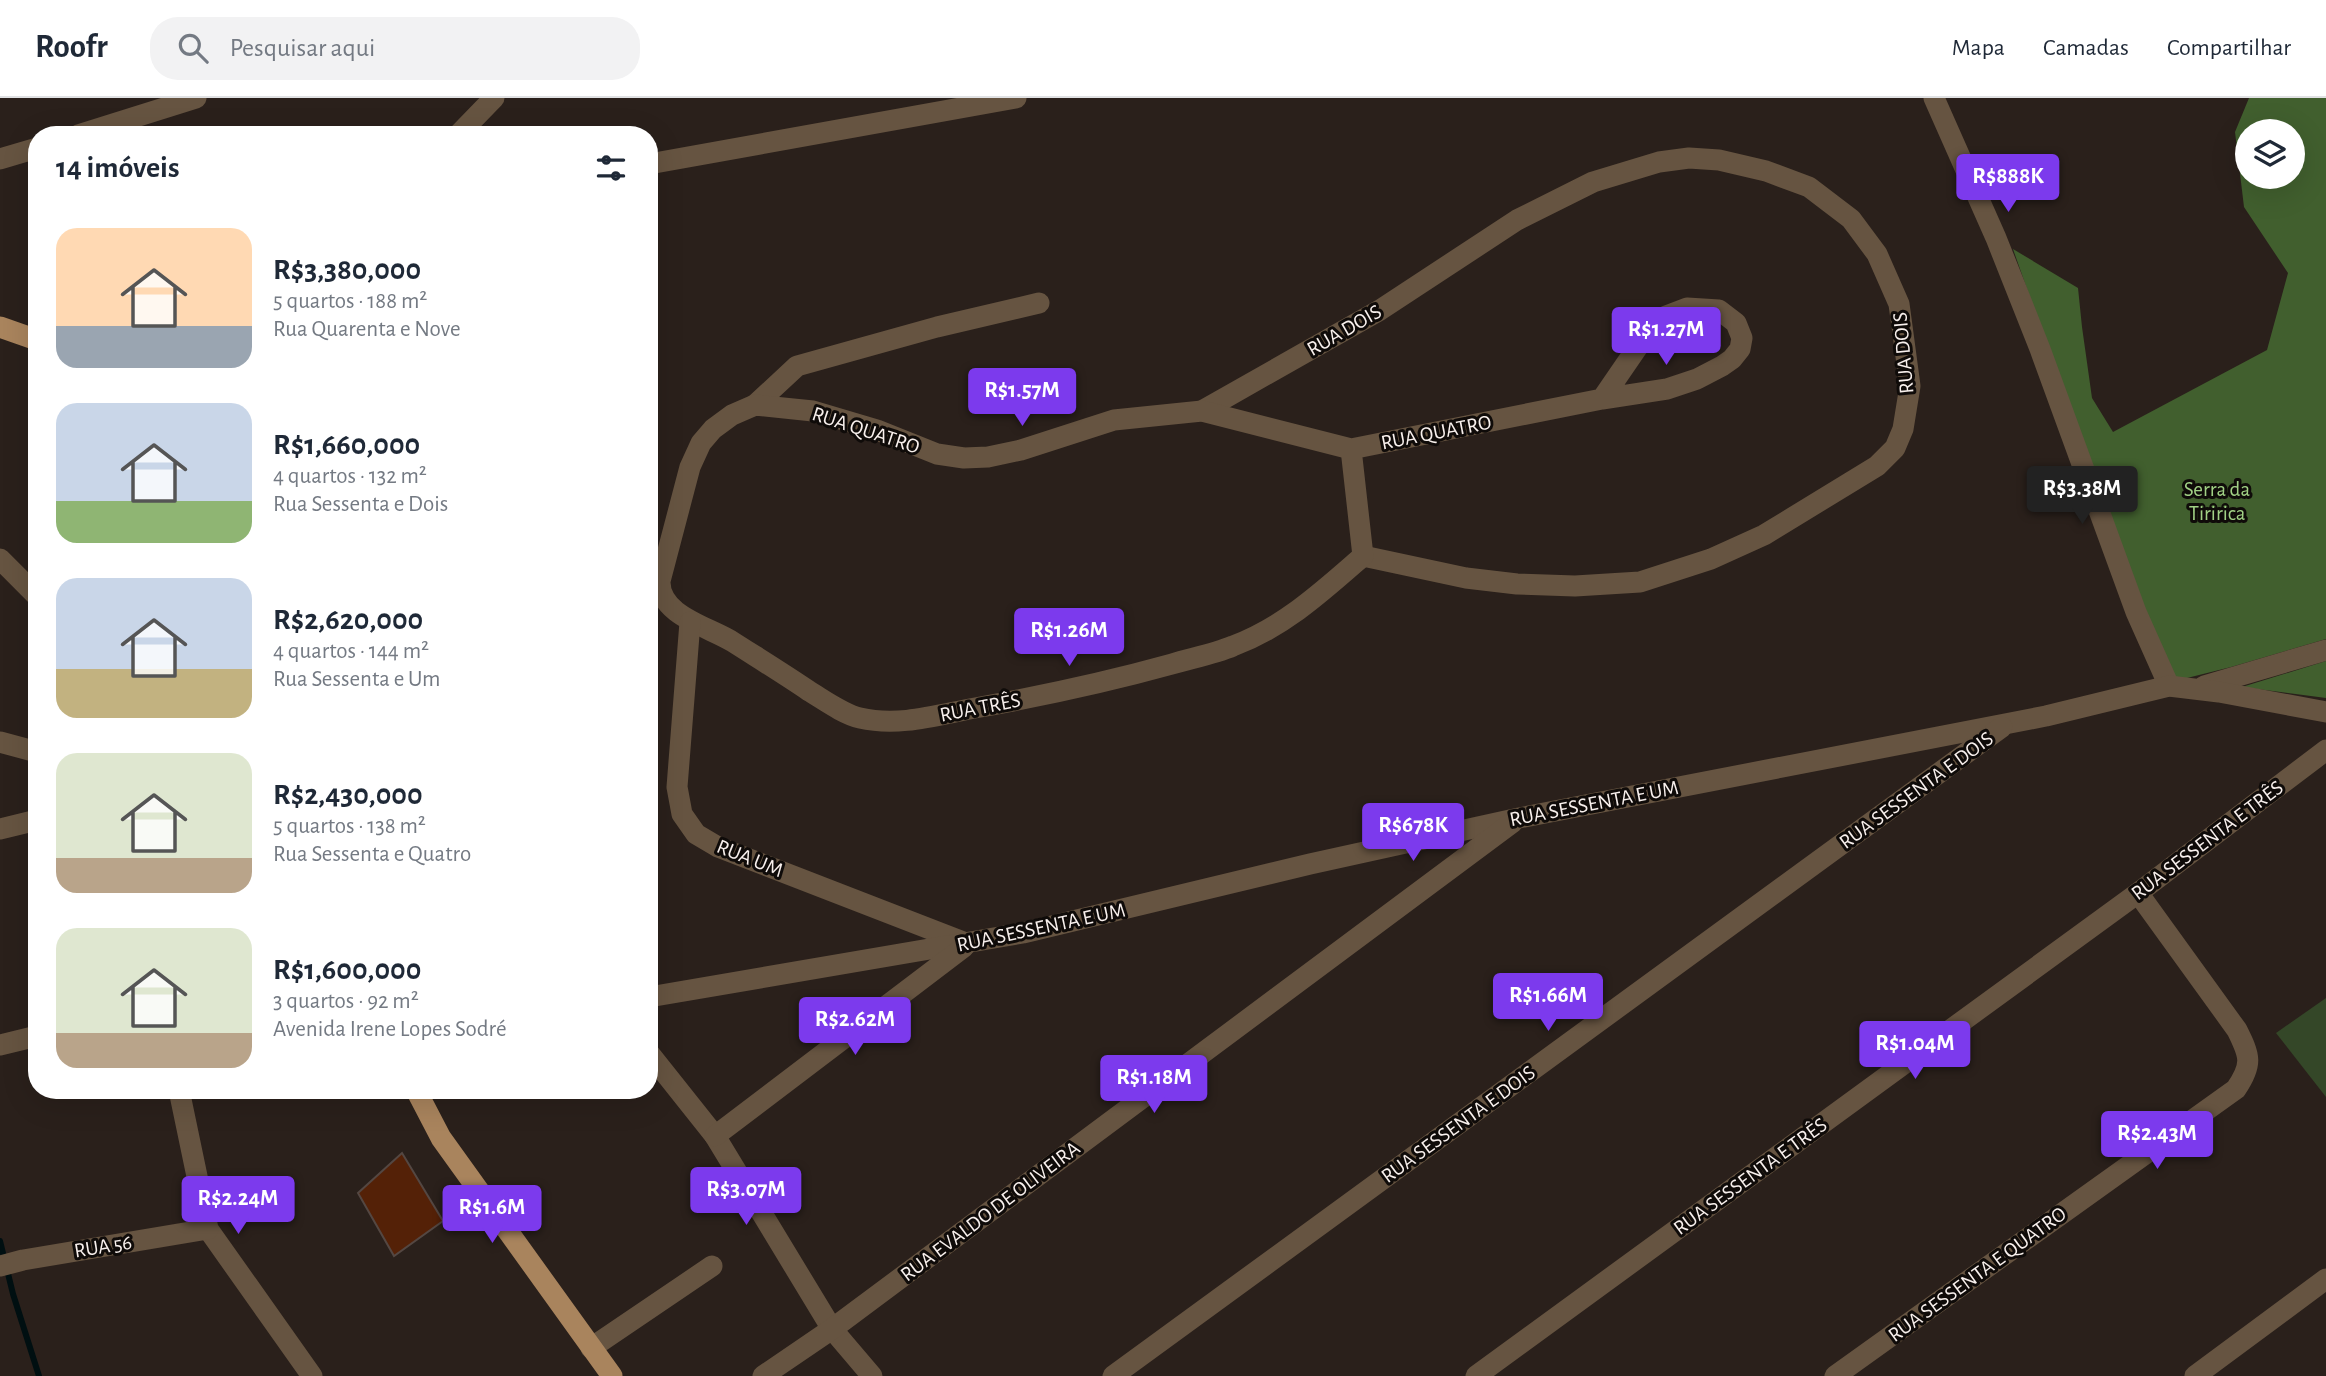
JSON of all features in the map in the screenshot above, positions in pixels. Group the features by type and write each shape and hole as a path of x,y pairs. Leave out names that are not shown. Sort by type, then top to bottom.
{"main road":[{"path":"0,327 28,337"},
{"path":"421,1099 441,1138 612,1376"}],"street":[{"path":"107,126 196,98"},
{"path":"467,126 494,98"},
{"path":"658,162 1016,98"},
{"path":"1934,98 1996,238 2040,349 2136,612 2169,686 2219,692 2326,712"},
{"path":"0,159 28,151"},
{"name":"RUA DOIS","path":"1202,411 1380,310 1517,220 1592,182 1659,162 1689,158 1719,160 1766,171 1809,187 1851,219 1877,254 1899,304 1910,386 1903,429 1895,448 1877,466 1764,535 1711,559 1640,582 1575,586 1517,584 1466,578 1363,556"},
{"path":"690,622 667,601 660,590 660,581 690,467 701,443 713,429 732,415 755,405 797,366 937,327 1040,303"},
{"name":"RUA QUATRO","path":"755,405 813,411 877,430 937,454 964,458 988,457 1021,450 1114,419 1202,411 1350,449 1602,399 1667,389 1697,379 1732,359 1740,349 1742,338 1735,323 1719,310 1687,308 1665,316 1650,329 1602,399"},
{"path":"1350,449 1363,556"},
{"name":"RUA TRÊS","path":"690,622 723,636 857,718 882,722 911,720 1119,678 1234,646 1282,622 1313,600 1363,556"},
{"path":"0,559 28,587"},
{"name":"RUA UM","path":"690,622 677,787 682,814 696,834 718,847 969,944"},
{"path":"2193,689 2326,650"},
{"name":"RUA SESSENTA E UM","path":"658,996 1023,933 1310,864 1519,818 2007,724 2169,686"},
{"name":"RUA SESSENTA E DOIS","path":"1113,1376 2007,724"},
{"path":"0,742 28,750"},
{"name":"RUA SESSENTA E TRÊS","path":"1476,1376 2138,893 2326,750"},
{"name":"RUA EVALDO DE OLIVEIRA","path":"763,1376 832,1329 1519,818"},
{"path":"0,829 28,822"},
{"name":"RUA SESSENTA E QUATRO","path":"1835,1376 2236,1089 2247,1072 2249,1053 2237,1030 2138,893"},
{"path":"715,1136 969,944"},
{"path":"0,1045 28,1038"},
{"path":"658,1064 715,1136 832,1329 872,1376"},
{"path":"181,1099 208,1229 312,1376"},
{"name":"RUA 56","path":"0,1266 208,1229"},
{"path":"591,1348 712,1266"},
{"path":"2195,1376 2326,1279"}],"green space":[{"name":"Serra da Tiririca","path":"2249,98 2326,98 2326,639 2171,682 2159,667 2013,249 2078,288 2092,398 2113,432 2267,350 2288,273 2244,207 2242,189 2305,189 2305,119 2240,119"},
{"path":"2326,661 2326,698 2242,687"},
{"path":"2326,998 2326,1097 2276,1033"}],"building":[{"path":"402,1153 443,1221 394,1256 358,1193"}],"waterway":[{"path":"0,1241 13,1294 39,1376"}]}
